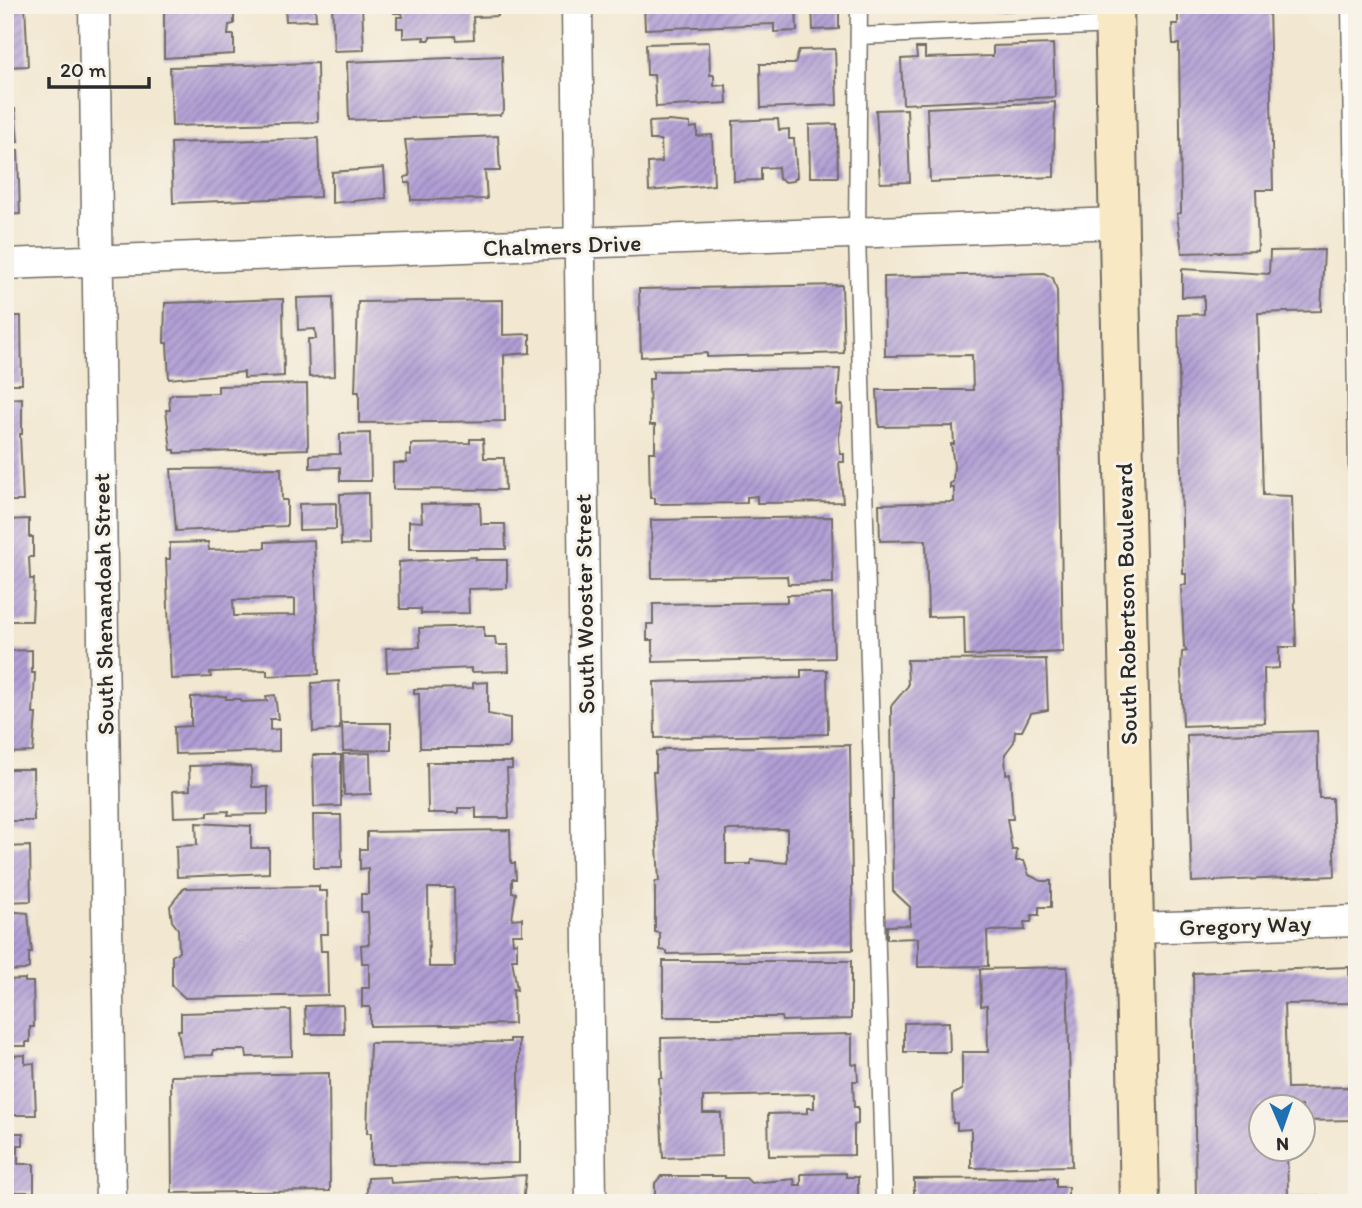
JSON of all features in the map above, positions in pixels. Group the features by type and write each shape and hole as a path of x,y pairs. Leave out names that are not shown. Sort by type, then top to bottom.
{"main road":[{"name":"South Robertson Boulevard","path":"1115,15 1140,1203"}],"street":[{"name":"South Shenandoah Street","path":"94,5 111,1203"},
{"name":"South Wooster Street","path":"576,5 591,1203"},
{"name":"Chalmers Drive","path":"5,264 580,245 1118,223"},
{"name":"Gregory Way","path":"1134,928 1357,921"}],"lane":[{"path":"859,5 857,234 884,1203"},
{"path":"1350,5 1357,466"},
{"path":"859,36 1115,15"}],"building":[{"path":"5,5 25,5 28,66 5,67"},
{"path":"164,5 234,5 234,24 229,25 228,35 234,35 234,54 164,58"},
{"path":"285,5 315,5 316,20 286,21"},
{"path":"332,5 362,5 364,50 334,51"},
{"path":"393,5 497,5 498,16 473,17 474,39 456,40 455,36 430,37 430,40 424,40 424,37 403,38 403,28 397,28 397,17 403,17 402,13 394,13"},
{"path":"644,5 796,5 797,31 774,32 774,24 645,29"},
{"path":"812,5 839,5 839,29 813,30"},
{"path":"992,5 1053,5 1053,9 993,11"},
{"path":"1178,5 1269,5 1273,190 1256,190 1258,251 1182,253 1177,214 1181,213 1179,44 1173,44 1172,24 1178,24"},
{"path":"709,42 710,75 714,75 714,86 726,85 727,103 656,107 654,75 647,75 646,44"},
{"path":"1053,44 1055,97 903,104 901,59 917,58 916,48 925,48 925,58 993,56 993,46"},
{"path":"835,49 837,105 761,108 760,64 795,64 799,50"},
{"path":"502,56 504,110 500,115 349,120 347,62"},
{"path":"317,63 318,122 172,126 170,67"},
{"path":"1055,102 1054,177 930,182 927,108"},
{"path":"5,109 15,109 18,142 5,142"},
{"path":"907,109 910,182 880,183 876,110"},
{"path":"778,119 779,130 789,129 789,139 794,139 797,177 793,181 785,182 779,179 778,167 761,168 761,180 734,181 733,121"},
{"path":"649,122 690,123 690,128 697,127 697,136 712,135 714,185 649,191 648,163 662,162 661,140 650,140"},
{"path":"837,124 838,177 810,177 809,125"},
{"path":"498,136 500,171 485,171 487,199 411,200 410,183 405,183 405,177 410,176 405,140"},
{"path":"318,138 320,197 173,203 171,143"},
{"path":"18,150 20,214 5,215 5,151"},
{"path":"384,168 386,198 332,203 332,172"},
{"path":"1324,250 1321,311 1258,313 1263,495 1292,496 1296,647 1279,647 1279,668 1264,669 1265,723 1183,726 1181,670 1182,652 1187,651 1184,647 1181,585 1186,585 1186,574 1183,574 1178,315 1204,314 1204,296 1182,297 1182,269 1269,274 1270,251"},
{"path":"1044,273 1053,278 1057,291 1063,652 965,656 964,616 928,617 926,540 880,541 879,504 954,502 954,488 950,488 954,466 951,444 954,444 953,426 879,427 877,390 973,390 972,355 885,356 884,277"},
{"path":"842,285 844,353 707,357 707,353 641,357 639,289"},
{"path":"333,297 335,376 309,377 308,339 316,339 315,329 298,330 297,298"},
{"path":"283,299 284,376 244,378 244,372 169,379 167,343 164,343 165,303"},
{"path":"503,300 503,335 530,334 530,353 504,355 505,421 359,423 359,392 355,392 358,302"},
{"path":"5,316 21,316 22,384 5,384"},
{"path":"840,369 837,405 843,405 839,438 840,454 844,454 844,462 839,462 843,502 757,503 757,496 747,497 747,503 655,504 655,498 650,498 649,452 655,452 655,425 650,425 649,379 653,379 653,371"},
{"path":"307,384 308,449 175,453 175,450 171,450 166,410 170,410 169,397 174,394 218,393 218,386"},
{"path":"22,398 20,434 23,501 5,501 5,399"},
{"path":"370,433 371,481 340,481 340,467 310,468 310,455 340,454 340,434"},
{"path":"470,439 483,439 484,458 504,458 505,490 393,489 393,463 407,463 406,455 411,456 411,444 470,443"},
{"path":"281,468 282,500 287,500 287,526 176,531 171,469"},
{"path":"368,493 369,544 341,545 340,494"},
{"path":"336,503 336,529 299,530 299,504"},
{"path":"480,503 481,524 505,524 506,549 409,549 409,521 422,522 421,504"},
{"path":"832,517 833,583 788,584 787,576 652,578 651,520"},
{"path":"29,519 29,537 33,537 33,557 29,557 30,579 34,579 32,621 5,621 5,520"},
{"path":"314,540 319,674 267,676 267,670 210,672 211,677 171,679 166,559 170,559 170,543 208,542 209,550 265,548 265,542","holes":["295,599 295,615 234,616 233,600"]},
{"path":"476,557 476,560 507,560 507,588 468,589 469,613 421,614 421,609 400,609 399,562"},
{"path":"832,594 834,658 653,662 653,640 647,640 647,624 653,624 653,604 787,602 787,595"},
{"path":"484,626 484,637 495,637 496,645 508,645 509,671 471,672 471,668 387,672 386,648 420,647 419,628"},
{"path":"32,650 32,673 35,673 33,714 36,714 33,752 5,753 5,651"},
{"path":"1046,659 1048,710 1031,713 1022,731 1015,731 1014,742 1005,754 1006,774 1010,773 1013,819 1007,819 1012,850 1017,850 1016,861 1024,861 1029,875 1041,881 1051,881 1051,907 1039,907 1039,915 1032,915 1031,922 1024,922 1025,930 987,931 988,966 918,967 918,938 887,939 887,926 910,925 910,907 893,891 891,706 908,686 907,660"},
{"path":"801,670 827,670 828,734 655,738 654,682 801,678"},
{"path":"339,681 340,729 313,732 312,683"},
{"path":"488,682 488,714 510,718 510,744 507,748 420,748 419,694 414,694 414,689 473,688 473,683"},
{"path":"275,695 278,719 270,719 270,730 279,729 279,751 175,754 174,727 191,726 191,697 226,696 226,699 241,699 241,702 267,701 266,696"},
{"path":"342,723 391,723 391,750 343,751"},
{"path":"1317,731 1319,798 1332,798 1335,876 1192,882 1187,735"},
{"path":"850,745 853,950 667,954 667,951 660,950 660,933 655,932 655,882 659,881 653,772 656,772 656,752 663,749","holes":["787,829 787,863 751,860 751,864 726,864 726,830"]},
{"path":"370,753 371,794 344,795 343,754"},
{"path":"313,755 341,755 341,806 314,807"},
{"path":"427,762 512,762 512,769 507,769 509,818 476,818 476,808 458,808 458,813 428,813"},
{"path":"189,766 251,767 252,787 268,787 268,814 228,815 229,811 208,812 208,816 174,817 173,791 190,790"},
{"path":"5,769 33,769 34,821 5,821"},
{"path":"313,815 341,815 342,868 314,868"},
{"path":"196,823 251,826 251,848 269,848 269,873 177,877 176,846 197,845"},
{"path":"510,830 511,863 515,863 516,879 512,879 512,892 516,893 512,919 522,918 522,934 512,934 513,943 517,942 517,959 512,959 517,990 513,989 514,1024 370,1026 370,1007 362,1007 362,988 369,988 369,963 362,963 361,945 369,944 368,912 361,912 361,894 368,894 368,868 360,869 360,849 367,849 367,832","holes":["428,888 454,888 455,967 429,967"]},
{"path":"30,846 31,901 5,902 5,847"},
{"path":"319,886 319,891 327,891 328,934 320,934 321,951 327,951 328,995 185,998 172,986 172,956 179,952 178,929 172,921 170,906 184,888"},
{"path":"5,911 28,913 32,953 29,953 29,968 24,970 5,971"},
{"path":"663,961 851,961 851,1019 782,1021 781,1017 663,1017"},
{"path":"1067,967 1072,1166 971,1168 971,1129 957,1130 957,1123 953,1123 952,1095 962,1090 962,1052 988,1052 987,1005 981,1006 980,969"},
{"path":"1349,967 1350,1003 1284,1004 1287,1088 1351,1087 1352,1120 1316,1121 1316,1092 1246,1092 1246,1162 1287,1162 1288,1197 1333,1196 1333,1203 1196,1203 1193,973"},
{"path":"25,979 25,982 33,982 34,1027 30,1027 30,1042 26,1042 26,1046 5,1046 5,980"},
{"path":"343,1005 344,1034 306,1034 305,1006"},
{"path":"291,1010 292,1056 247,1057 246,1050 213,1050 213,1055 182,1056 178,1030 181,1030 181,1013"},
{"path":"949,1022 950,1052 904,1052 904,1023"},
{"path":"852,1034 852,1065 857,1064 858,1081 853,1081 854,1107 858,1107 858,1124 854,1125 854,1155 769,1156 768,1114 807,1113 807,1108 814,1108 814,1094 703,1097 703,1113 721,1113 722,1156 663,1158 659,1078 662,1078 661,1038"},
{"path":"510,1039 519,1039 519,1163 371,1164 371,1133 367,1133 370,1043 510,1042"},
{"path":"25,1055 25,1064 34,1063 36,1115 5,1115 6,1056"},
{"path":"329,1073 330,1191 172,1193 171,1076"},
{"path":"5,1133 23,1133 23,1145 18,1145 18,1164 34,1164 34,1192 5,1192"},
{"path":"846,1173 846,1177 858,1177 858,1203 655,1203 655,1183 661,1176 725,1176 746,1178 751,1183 794,1179 795,1185 801,1185 801,1174"},
{"path":"526,1175 523,1203 366,1203 368,1178 390,1177 391,1183"},
{"path":"1056,1178 1056,1187 1068,1187 1068,1203 914,1203 914,1179"}]}
